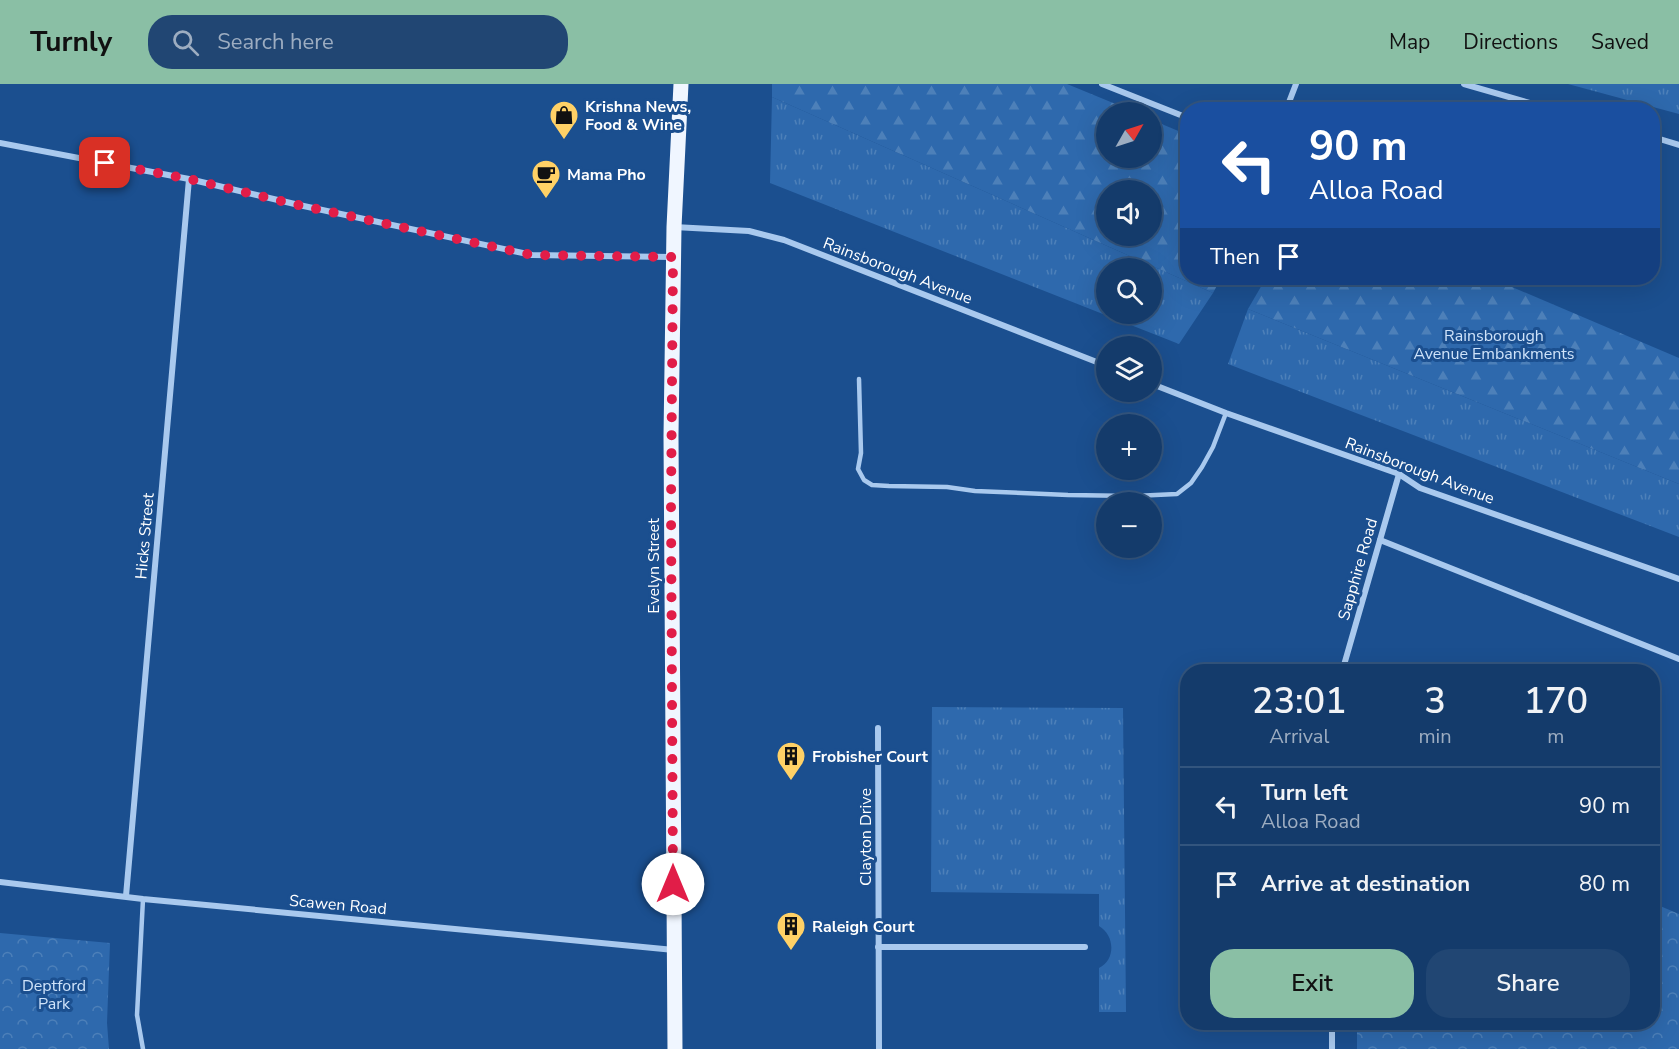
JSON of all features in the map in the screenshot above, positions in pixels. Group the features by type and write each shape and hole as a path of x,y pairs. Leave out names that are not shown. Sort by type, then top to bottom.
{"main road":[{"name":"Evelyn Street","path":"675,1049 671,508 673,257 681,84"}],"street":[{"path":"1102,84 1180,115"},
{"path":"1289,102 1296,84"},
{"path":"1464,84 1526,102"},
{"path":"1660,139 1679,145"},
{"path":"0,143 189,179 298,205 532,255 673,257"},
{"name":"Hicks Street","path":"126,896 189,179"},
{"name":"Rainsborough Avenue","path":"674,226 749,231 784,240 1096,362"},
{"name":"Rainsborough Avenue","path":"1162,388 1399,474 1420,488 1679,579"},
{"name":"Sapphire Road","path":"1344,664 1399,474"},
{"path":"1380,540 1679,659"},
{"name":"Clayton Drive","path":"878,728 879,1049"},
{"name":"Scawen Road","path":"0,882 143,899 674,950"},
{"path":"878,947 1085,947"},
{"path":"1332,1030 1332,1049"}],"lane":[{"path":"859,379 861,453 858,470 864,480 872,485 880,486 947,487 975,491 1068,495 1177,494 1191,483 1202,467 1213,447 1226,413"},
{"path":"143,899 138,955 137,1015 143,1049"}],"green space":[{"path":"772,84 1067,84 1111,102 1096,102 1096,168 1162,168 1162,124 1180,132 1180,278 1162,270 1162,258 1134,258 1107,246 1162,246 1162,180 1096,180 1096,241 772,97"},
{"path":"1568,84 1679,84 1679,114 1660,109 1660,102 1635,102"},
{"path":"772,97 1096,241 1096,246 1107,246 1134,258 1096,258 1096,311 770,183"},
{"path":"1162,270 1180,278 1180,285 1195,285 1213,293 1179,344 1128,324 1162,324"},
{"path":"1195,285 1217,285 1213,293"},
{"name":"Rainsborough Avenue Embankments","path":"1262,285 1507,285 1679,358 1679,484 1248,309"},
{"path":"1248,309 1679,484 1679,537 1228,364"},
{"path":"932,707 1123,708 1126,1012 1099,1012 1099,968 1105,964 1111,954 1111,941 1099,926 1099,894 931,892"},
{"path":"1660,906 1679,914 1679,1049 1357,1049 1357,1030 1660,1030"},
{"name":"Deptford Park","path":"0,933 110,943 107,1023 109,1049 0,1049"}],"place":[{"name":"Krishna News, Food & Wine","path":"564,140"},
{"name":"Mama Pho","path":"546,200"},
{"name":"Frobisher Court","path":"791,782"},
{"name":"Raleigh Court","path":"791,952"}],"route":[{"path":"105,163 189,179 298,205 532,255 673,257 671,507 673,884"}]}
